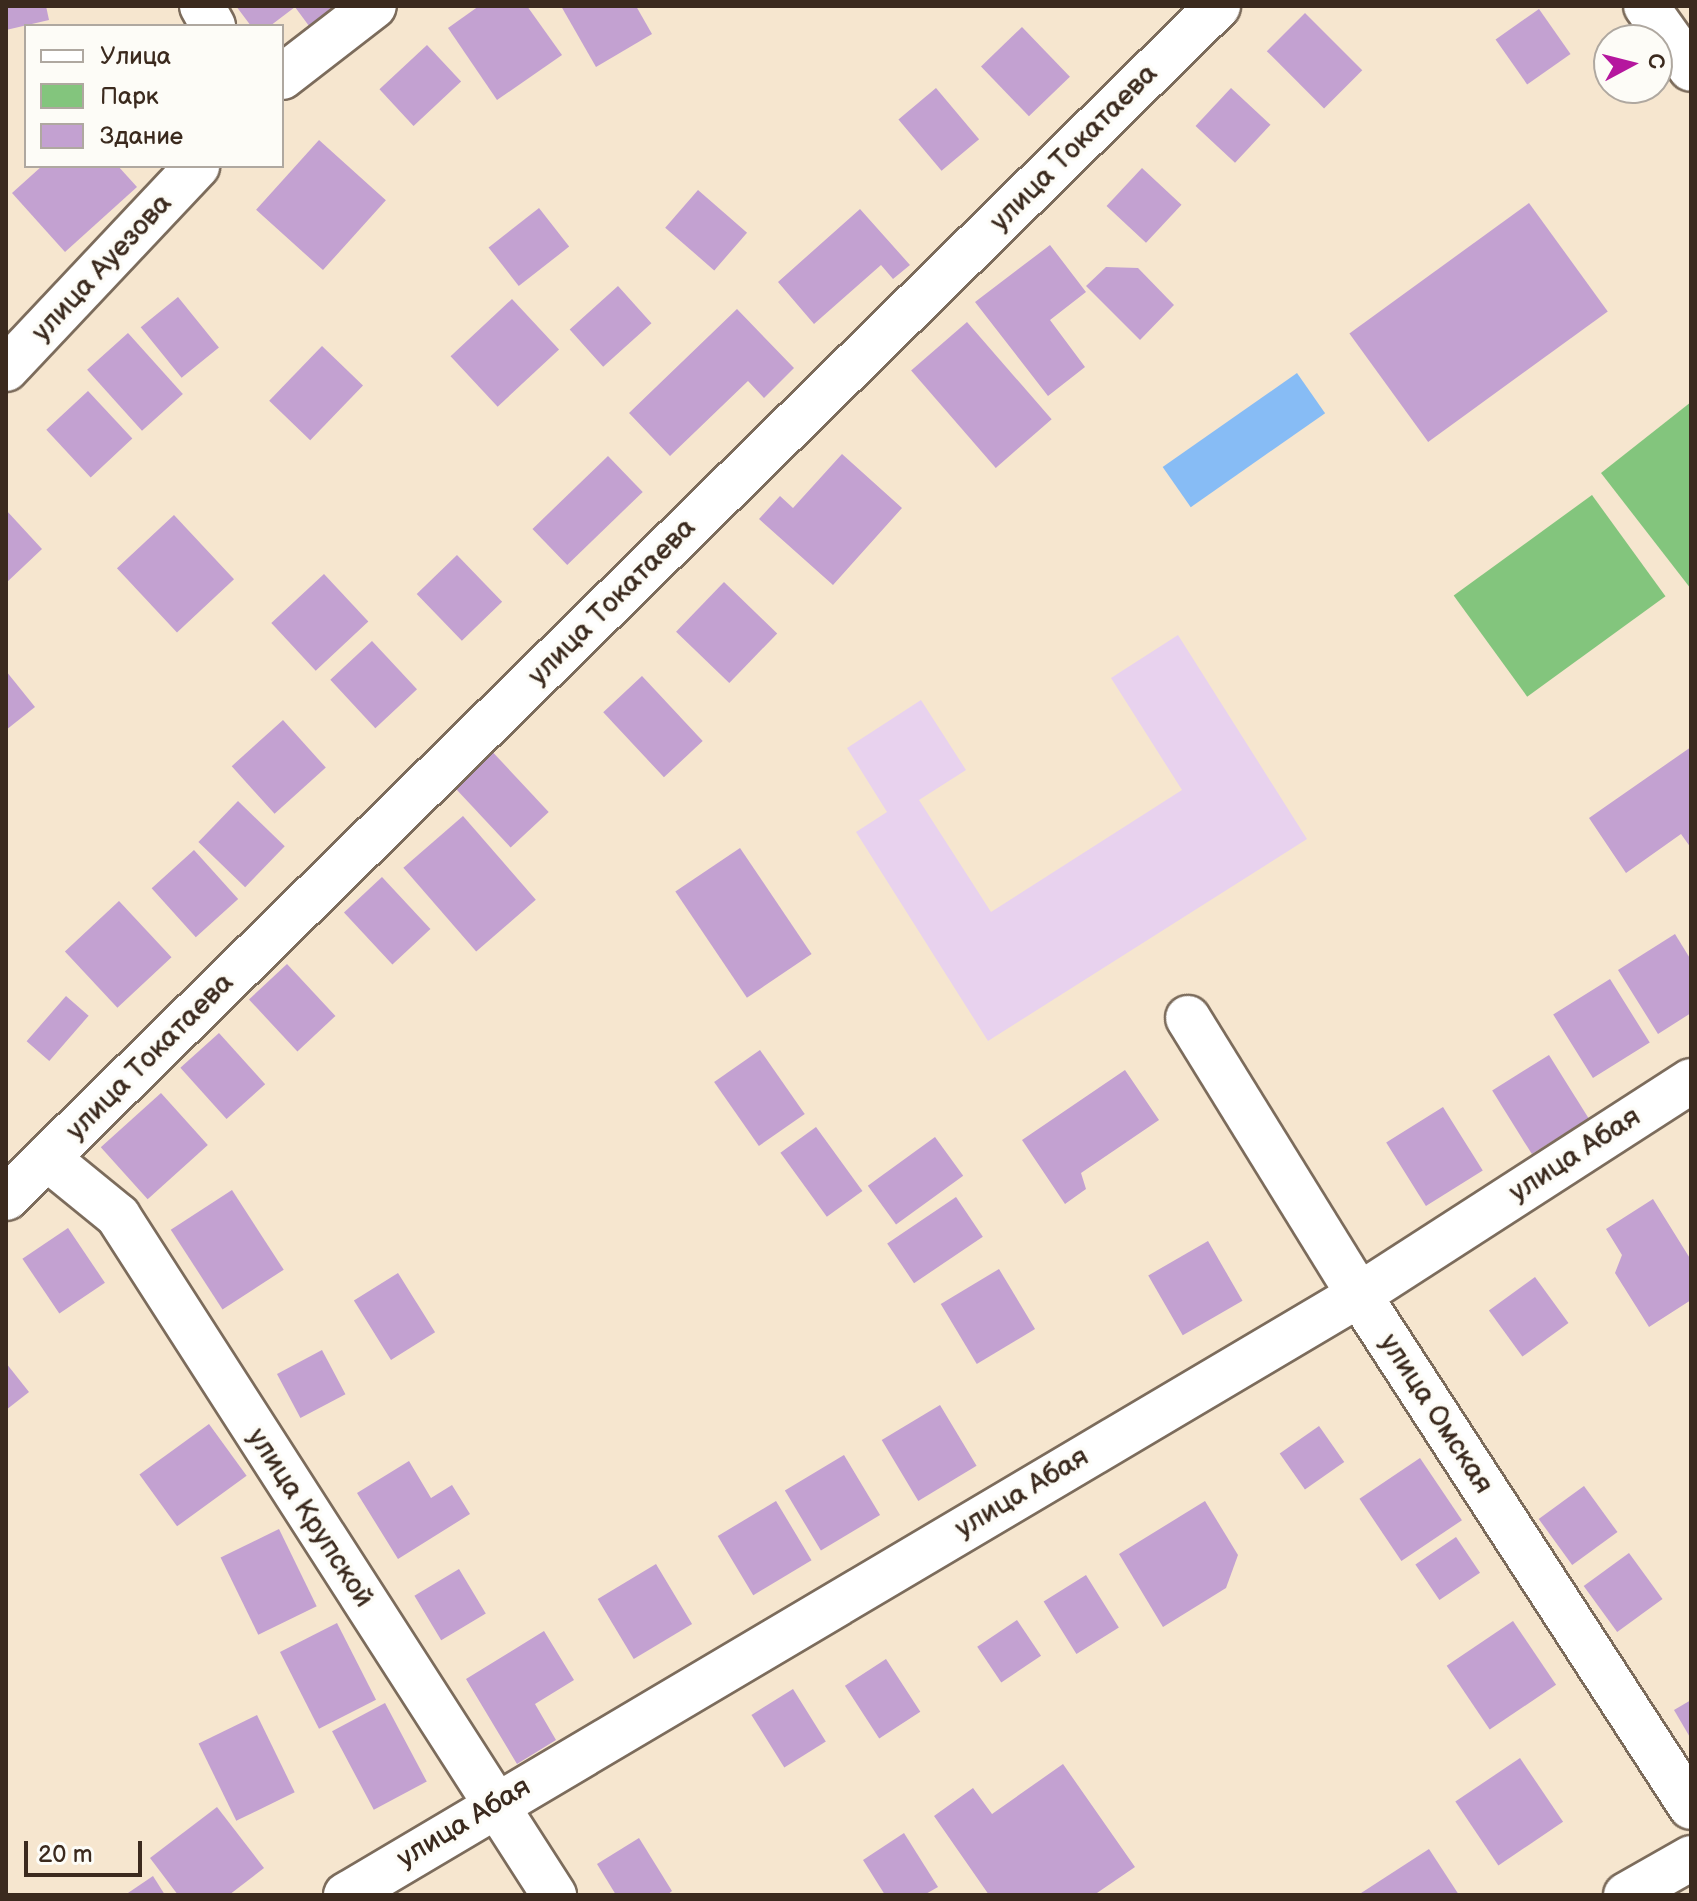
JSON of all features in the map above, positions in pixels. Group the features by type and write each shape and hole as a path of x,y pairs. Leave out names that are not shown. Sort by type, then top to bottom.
{"street":[{"path":"202,6 212,24"},
{"path":"284,75 374,6"},
{"name":"улица Токатаева","path":"6,1198 1218,6"},
{"path":"1646,6 1691,69"},
{"name":"улица Ауезова","path":"6,369 195,168"},
{"name":"улица Омская","path":"1188,1018 1359,1295 1691,1807"},
{"name":"улица Абая","path":"346,1895 1359,1295 1691,1081"},
{"name":"улица Крупской","path":"47,1158 118,1216 492,1806 554,1895"},
{"path":"1626,1895 1691,1858"}],"shaded area":[{"path":"1178,635 1307,839 988,1041 856,832 887,812 847,748 921,700 966,770 919,800 991,912 1182,790 1111,678"}],"green space":[{"path":"1691,402 1691,589 1601,473"},
{"path":"1592,495 1665,596 1527,697 1454,596"}],"water":[{"path":"1297,373 1325,413 1191,507 1163,467"}],"building":[{"path":"6,6 46,6 49,20 6,30"},
{"path":"236,6 336,6 309,26 295,7 273,24 250,24"},
{"path":"479,6 527,6 562,55 497,100 448,28"},
{"path":"561,6 636,6 652,34 596,67"},
{"path":"1539,9 1571,54 1527,84 1496,39"},
{"path":"1305,13 1362,70 1324,108 1267,51"},
{"path":"1022,27 1070,77 1029,116 981,67"},
{"path":"427,45 461,82 414,126 379,89"},
{"path":"936,88 979,139 942,171 898,119"},
{"path":"1231,88 1270,125 1235,163 1196,126"},
{"path":"319,140 386,200 323,270 256,210"},
{"path":"40,168 120,168 137,187 65,252 12,193"},
{"path":"1142,168 1181,205 1146,243 1107,206"},
{"path":"698,190 747,233 714,270 665,228"},
{"path":"1529,203 1608,311 1428,442 1349,333"},
{"path":"539,208 569,247 519,286 489,247"},
{"path":"860,209 910,265 893,279 881,265 814,324 778,282"},
{"path":"1050,245 1086,292 1050,320 1085,367 1048,396 975,302"},
{"path":"1106,267 1138,268 1174,305 1140,340 1086,286"},
{"path":"618,286 651,323 603,367 570,329"},
{"path":"178,297 219,348 182,378 141,327"},
{"path":"512,299 559,349 498,407 451,356"},
{"path":"737,309 794,368 764,398 748,381 670,456 629,413"},
{"path":"967,322 1052,419 996,468 911,371"},
{"path":"128,333 183,394 142,431 87,370"},
{"path":"322,346 363,386 310,440 269,401"},
{"path":"88,391 132,439 91,477 46,430"},
{"path":"842,454 902,508 833,585 759,519 780,496 793,508"},
{"path":"608,456 643,492 567,565 532,529"},
{"path":"6,510 42,549 6,583"},
{"path":"174,515 234,579 177,633 117,568"},
{"path":"457,555 502,602 462,641 417,594"},
{"path":"324,574 368,622 316,671 271,623"},
{"path":"724,582 777,633 729,683 676,632"},
{"path":"372,641 417,689 375,728 330,680"},
{"path":"6,671 35,707 6,730"},
{"path":"642,676 703,741 664,777 603,712"},
{"path":"283,720 326,768 275,814 232,766"},
{"path":"488,747 549,812 511,848 450,782"},
{"path":"1691,747 1691,848 1681,834 1626,873 1589,818"},
{"path":"238,801 285,846 245,887 198,842"},
{"path":"463,816 536,900 476,952 403,868"},
{"path":"740,848 812,954 747,998 675,892"},
{"path":"194,850 238,899 196,937 152,888"},
{"path":"382,877 430,929 392,964 344,912"},
{"path":"119,901 172,957 117,1008 65,951"},
{"path":"1675,934 1691,960 1691,1013 1658,1034 1618,970"},
{"path":"287,964 335,1016 297,1051 249,999"},
{"path":"1610,979 1650,1043 1593,1078 1553,1015"},
{"path":"66,996 89,1016 49,1061 27,1041"},
{"path":"219,1033 265,1084 227,1119 180,1068"},
{"path":"760,1050 805,1114 759,1146 714,1082"},
{"path":"1549,1055 1589,1119 1532,1154 1492,1091"},
{"path":"1125,1070 1159,1120 1081,1173 1086,1189 1065,1204 1022,1140"},
{"path":"161,1093 208,1145 148,1199 101,1147"},
{"path":"1443,1107 1483,1171 1426,1206 1386,1143"},
{"path":"816,1127 862,1191 827,1217 780,1153"},
{"path":"935,1137 963,1176 896,1225 868,1186"},
{"path":"232,1190 284,1270 223,1309 171,1230"},
{"path":"956,1197 983,1237 914,1283 887,1243"},
{"path":"1653,1199 1691,1260 1691,1300 1649,1327 1615,1273 1622,1255 1606,1229"},
{"path":"68,1228 105,1283 59,1313 22,1259"},
{"path":"1208,1241 1242,1301 1183,1335 1148,1276"},
{"path":"999,1269 1035,1329 977,1364 941,1304"},
{"path":"398,1273 435,1332 391,1360 354,1301"},
{"path":"1535,1277 1569,1323 1522,1357 1489,1311"},
{"path":"322,1350 345,1394 300,1418 277,1374"},
{"path":"6,1363 29,1392 6,1410"},
{"path":"940,1405 977,1466 918,1501 882,1440"},
{"path":"209,1424 247,1476 177,1526 139,1475"},
{"path":"1319,1426 1344,1462 1305,1490 1280,1454"},
{"path":"844,1455 880,1515 821,1551 785,1491"},
{"path":"1420,1458 1462,1520 1401,1561 1359,1499"},
{"path":"409,1461 431,1498 452,1485 470,1514 398,1559 357,1493"},
{"path":"1584,1486 1618,1532 1572,1565 1539,1519"},
{"path":"776,1501 812,1560 753,1595 718,1536"},
{"path":"1205,1501 1238,1555 1226,1588 1163,1627 1119,1554"},
{"path":"279,1529 317,1606 258,1635 221,1557"},
{"path":"1456,1537 1480,1573 1439,1600 1415,1564"},
{"path":"1629,1553 1663,1599 1617,1632 1584,1586"},
{"path":"656,1564 692,1624 634,1659 598,1599"},
{"path":"459,1569 486,1614 441,1640 414,1596"},
{"path":"1086,1575 1119,1628 1076,1654 1044,1601"},
{"path":"1017,1620 1041,1656 1001,1682 977,1647"},
{"path":"1513,1621 1556,1685 1490,1730 1447,1666"},
{"path":"337,1623 376,1700 319,1729 280,1652"},
{"path":"544,1631 574,1680 535,1704 556,1740 517,1764 466,1679"},
{"path":"886,1659 920,1712 879,1739 845,1686"},
{"path":"793,1689 826,1742 784,1768 751,1715"},
{"path":"1691,1700 1691,1739 1674,1710"},
{"path":"385,1703 427,1782 374,1810 332,1731"},
{"path":"257,1715 295,1792 236,1821 199,1743"},
{"path":"1520,1758 1563,1822 1498,1865 1455,1802"},
{"path":"1063,1764 1135,1867 1094,1895 989,1895 934,1816 973,1788 992,1814"},
{"path":"217,1807 264,1868 229,1895 178,1895 150,1858"},
{"path":"904,1833 938,1887 924,1895 885,1895 863,1860"},
{"path":"639,1838 672,1891 667,1895 616,1895 597,1864"},
{"path":"1429,1849 1459,1895 1358,1895"},
{"path":"153,1876 165,1895 125,1895"}]}
